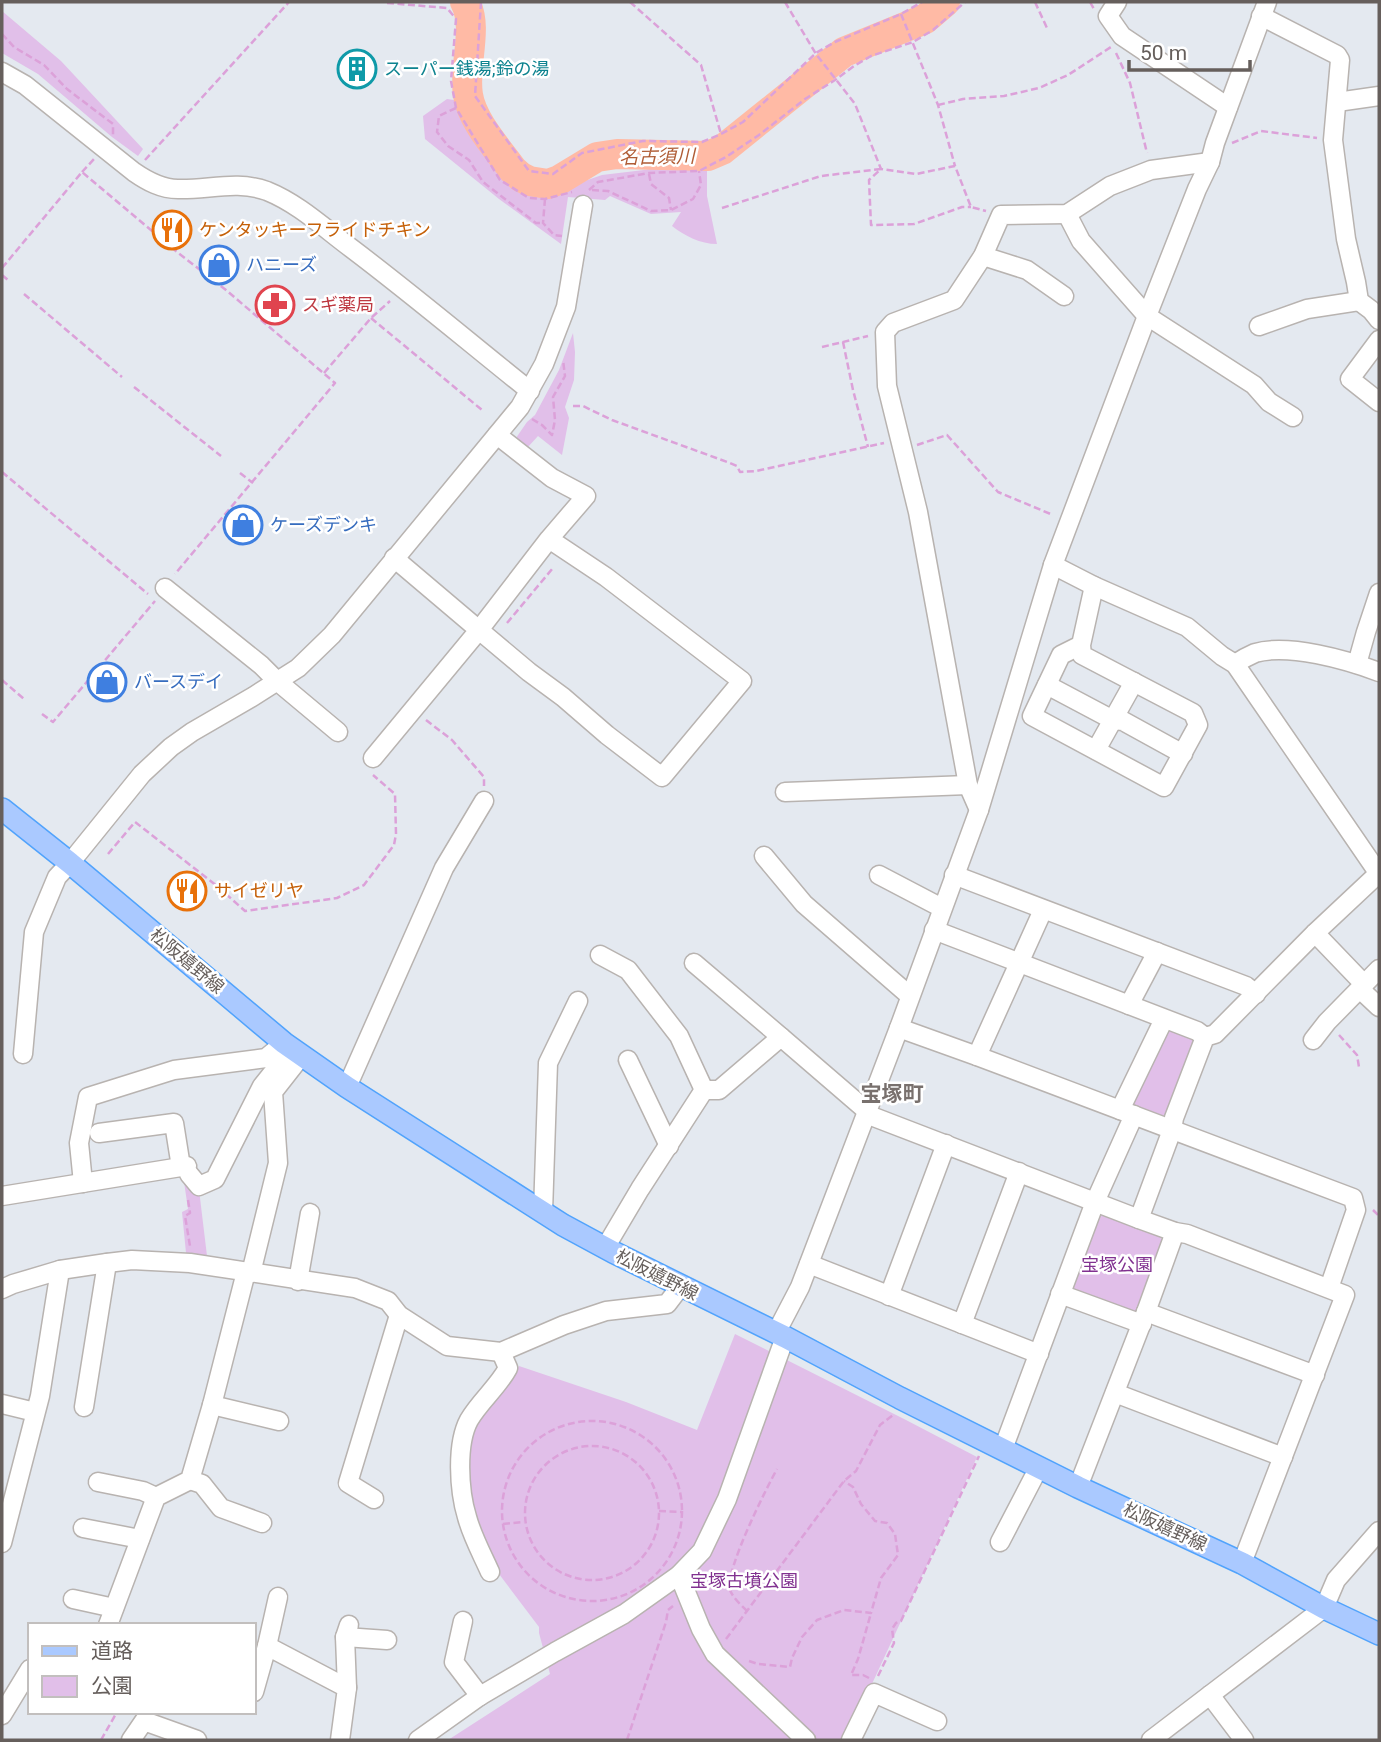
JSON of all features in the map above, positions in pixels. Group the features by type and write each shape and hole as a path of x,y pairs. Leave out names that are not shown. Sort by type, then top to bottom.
{"main road":[{"name":"松阪嬉野線","path":"2,809 293,1049 347,1087 542,1212 680,1287 1078,1487 1242,1563 1324,1608 1379,1634"}],"street":[{"path":"1117,2 1108,16 1122,36 1228,107"},
{"path":"418,1740 480,1696 624,1614 679,1575 702,1551 727,1499 780,1335 899,1028 979,810 1054,565 1147,316 1210,162 1264,9 1337,55 1340,60 1333,140 1346,239 1359,301 1379,320"},
{"path":"2,72 25,85 148,182 176,189 235,185 265,190 303,210 530,391"},
{"path":"1337,102 1379,96"},
{"path":"979,810 968,785 918,512 887,386 885,332 893,323 954,300 983,256 1000,215 1067,214 1110,186 1151,170 1210,162"},
{"path":"23,1054 34,932 57,877 142,774 171,747 191,732 298,668 332,635 520,407 544,365 566,307 586,198"},
{"path":"1067,214 1081,241 1147,316 1254,385 1269,402 1293,417"},
{"path":"983,256 1027,270 1064,296"},
{"path":"1259,326 1307,309 1359,301"},
{"path":"1379,340 1350,379 1379,401"},
{"path":"371,765 586,496 552,478 497,435"},
{"path":"394,558 529,672 662,777 742,681 606,577 549,539"},
{"path":"1054,565 1094,586 1187,627 1235,664 1373,851 1379,873 1215,1034 1205,1037"},
{"path":"1081,646 1061,654 1032,716 1164,788 1198,725 1193,713 1082,655 1081,646 1094,586"},
{"path":"1357,664 1379,593"},
{"path":"160,594 261,665 338,732"},
{"path":"1235,664 1266,651 1290,651 1337,658 1379,672"},
{"path":"1096,750 1134,682"},
{"path":"1047,685 1113,720 1124,721 1183,754"},
{"path":"785,792 968,785"},
{"path":"347,1087 444,868 484,801"},
{"path":"764,856 804,904 910,996"},
{"path":"878,875 942,908"},
{"path":"954,875 1246,986 1256,994"},
{"path":"977,1056 1043,910"},
{"path":"934,930 1197,1031 1205,1037"},
{"path":"1315,933 1364,984"},
{"path":"1129,1005 1157,953"},
{"path":"600,955 628,970 679,1036 704,1090"},
{"path":"694,963 867,1112 1175,1233 1187,1234 1345,1295 1242,1563"},
{"path":"1313,1040 1379,969"},
{"path":"1364,984 1363,992 1379,1007"},
{"path":"542,1212 548,1063 578,1001"},
{"path":"993,1444 1039,1354 1127,1112 1164,1019"},
{"path":"899,1028 1353,1198 1356,1210 1329,1288"},
{"path":"704,1090 719,1090 781,1037"},
{"path":"1139,1219 1205,1037"},
{"path":"99,1133 174,1123 186,1169 199,1186 215,1179 262,1086 293,1049"},
{"path":"83,1183 79,1143 88,1097 174,1070 266,1058 293,1049"},
{"path":"190,1480 278,1163 273,1092 293,1049"},
{"path":"628,1060 669,1146"},
{"path":"605,1248 704,1090"},
{"path":"889,1296 946,1144"},
{"path":"2,1196 186,1169"},
{"path":"962,1324 1019,1172"},
{"path":"298,1281 310,1213"},
{"path":"1078,1487 1175,1233"},
{"path":"2,1289 13,1283 60,1270 107,1263 132,1260 190,1263 355,1288 388,1301 399,1315 447,1346 501,1352 564,1325 607,1311 667,1304 680,1287"},
{"path":"84,1407 107,1263"},
{"path":"809,1264 1039,1354"},
{"path":"2,1543 40,1396 60,1270"},
{"path":"1060,1293 1315,1375"},
{"path":"374,1499 348,1483 399,1315"},
{"path":"490,1572 467,1517 460,1468 461,1447 466,1427 477,1407 502,1379 508,1367 501,1352"},
{"path":"1115,1393 1283,1457"},
{"path":"2,1404 35,1412"},
{"path":"212,1405 279,1421"},
{"path":"1000,1542 1039,1467"},
{"path":"73,1599 111,1616 156,1497 190,1480 202,1484 221,1508 262,1523"},
{"path":"98,1482 156,1497"},
{"path":"83,1528 140,1539"},
{"path":"1151,1740 1324,1608 1336,1580 1379,1531"},
{"path":"679,1575 701,1629 715,1654 806,1740"},
{"path":"256,1685 278,1597"},
{"path":"463,1621 454,1662 480,1696"},
{"path":"340,1740 347,1688 347,1631 387,1640"},
{"path":"267,1646 347,1688"},
{"path":"2,1715 7,1696 28,1671"},
{"path":"851,1740 874,1693 937,1721"},
{"path":"1210,1695 1244,1740"},
{"path":"131,1740 144,1721 197,1740"}],"path":[{"path":"134,172 289,2"},
{"path":"481,2 475,96 528,172 553,174 582,153 643,141 702,142 721,134 743,122 816,54 922,2"},
{"path":"630,2 701,65 721,134"},
{"path":"785,2 816,54 855,104 881,169"},
{"path":"586,198 598,182 649,173 699,171 726,158 854,66 933,30 965,2"},
{"path":"1034,2 1047,28"},
{"path":"1090,2 1096,13"},
{"path":"387,3 447,8 456,19 451,80 456,108 500,180 528,198 545,199 571,192 586,198 608,191 651,211 671,210 693,199 701,185 699,171"},
{"path":"901,14 938,105 955,166 971,206"},
{"path":"2,34 15,47 44,65 67,89 113,124 113,136 110,140"},
{"path":"938,105 1039,88 1068,75 1112,46 1130,83 1151,170"},
{"path":"456,108 439,116 437,132 448,146 469,160 483,182 536,223 543,223"},
{"path":"1215,143 1230,144 1261,131 1333,140"},
{"path":"2,268 97,156"},
{"path":"722,208 821,176 881,169 916,174 955,166"},
{"path":"881,169 869,180 872,225 914,224 971,206 1000,215"},
{"path":"42,714 53,722 335,383 82,172"},
{"path":"649,173 651,184 669,198 671,210"},
{"path":"545,199 543,223 554,235 566,237"},
{"path":"2,275 8,280"},
{"path":"24,294 122,377"},
{"path":"324,373 371,318 393,298"},
{"path":"371,318 482,410"},
{"path":"822,347 885,332"},
{"path":"843,342 869,447"},
{"path":"527,416 552,435 555,421 553,397 565,376 562,354"},
{"path":"134,387 221,456"},
{"path":"573,406 583,406 612,420 730,463 737,466 740,472 757,471 900,440 915,446 947,435 998,492 1070,522"},
{"path":"2,472 160,594"},
{"path":"240,473 253,483"},
{"path":"503,628 553,568"},
{"path":"2,680 24,699"},
{"path":"426,720 452,740 484,777 484,801"},
{"path":"108,854 135,822 245,911 337,898 364,885 394,845 397,834 395,794 371,765"},
{"path":"1327,1022 1357,1055 1359,1067"},
{"path":"186,1169 190,1213 185,1216 190,1263"},
{"path":"721,1647 844,1481 856,1471 880,1425 898,1411"},
{"path":"604,1421 634,1430 659,1449 676,1475 683,1506 680,1536 666,1564 643,1586 614,1599 586,1601 558,1595 533,1580 515,1559 503,1533 503,1524 501,1505 507,1477 522,1452 544,1434 573,1422 604,1421"},
{"path":"844,1481 853,1487 861,1504 875,1521 887,1523 895,1534 898,1555 881,1578 858,1660 851,1675 863,1675 876,1681 894,1643 892,1629 901,1621 978,1458 993,1444"},
{"path":"596,1445 617,1450 636,1461 651,1478 659,1499 659,1511 660,1521 653,1543 640,1561 622,1574 601,1580 578,1579 557,1571 540,1557 529,1538 524,1516 527,1493 537,1473 553,1458 573,1448 596,1445"},
{"path":"747,1611 731,1592 729,1582 746,1531 777,1469"},
{"path":"659,1511 682,1512"},
{"path":"503,1524 525,1522"},
{"path":"627,1740 668,1610 687,1596"},
{"path":"749,1661 790,1667 802,1636 817,1620 844,1610 871,1613"},
{"path":"101,1740 116,1714"}],"green space":[{"path":"2,11 61,61 143,149 138,156 38,74 2,53"},
{"path":"447,99 461,101 500,173 529,193 547,194 602,175 707,160 707,196 717,244 693,239 672,226 681,212 651,214 610,196 605,200 568,197 561,244 499,199 425,139 423,116"},
{"path":"573,333 574,380 565,407 569,418 562,455 538,436 527,448 516,438 535,415 559,370"},
{"path":"1171,1027 1192,1037 1195,1044 1168,1112 1162,1117 1134,1107 1130,1100 1164,1029"},
{"path":"197,1173 207,1256 186,1253 182,1212 188,1209 183,1175"},
{"name":"宝塚公園","path":"1105,1215 1158,1235 1164,1242 1138,1310 1129,1313 1073,1292 1071,1281 1096,1216"},
{"name":"宝塚古墳公園","path":"735,1334 977,1457 846,1740 448,1740 550,1674 539,1627 499,1574 472,1507 466,1454 475,1423 507,1386 519,1366 626,1402 697,1430"}],"waterway":[{"name":"名古須川","path":"465,2 471,23 467,83 474,115 513,170 529,181 548,184 597,157 617,154 708,156 722,150 844,52 925,19 945,2"}],"place":[{"name":"スーパー銭湯;鈴の湯","path":"357,69"},
{"name":"ケンタッキーフライドチキン","path":"172,230"},
{"name":"ハニーズ","path":"219,265"},
{"name":"スギ薬局","path":"275,305"},
{"name":"ケーズデンキ","path":"243,525"},
{"name":"バースデイ","path":"107,682"},
{"name":"サイゼリヤ","path":"187,891"}],"district":[{"name":"宝塚町","path":"892,1094"}]}
